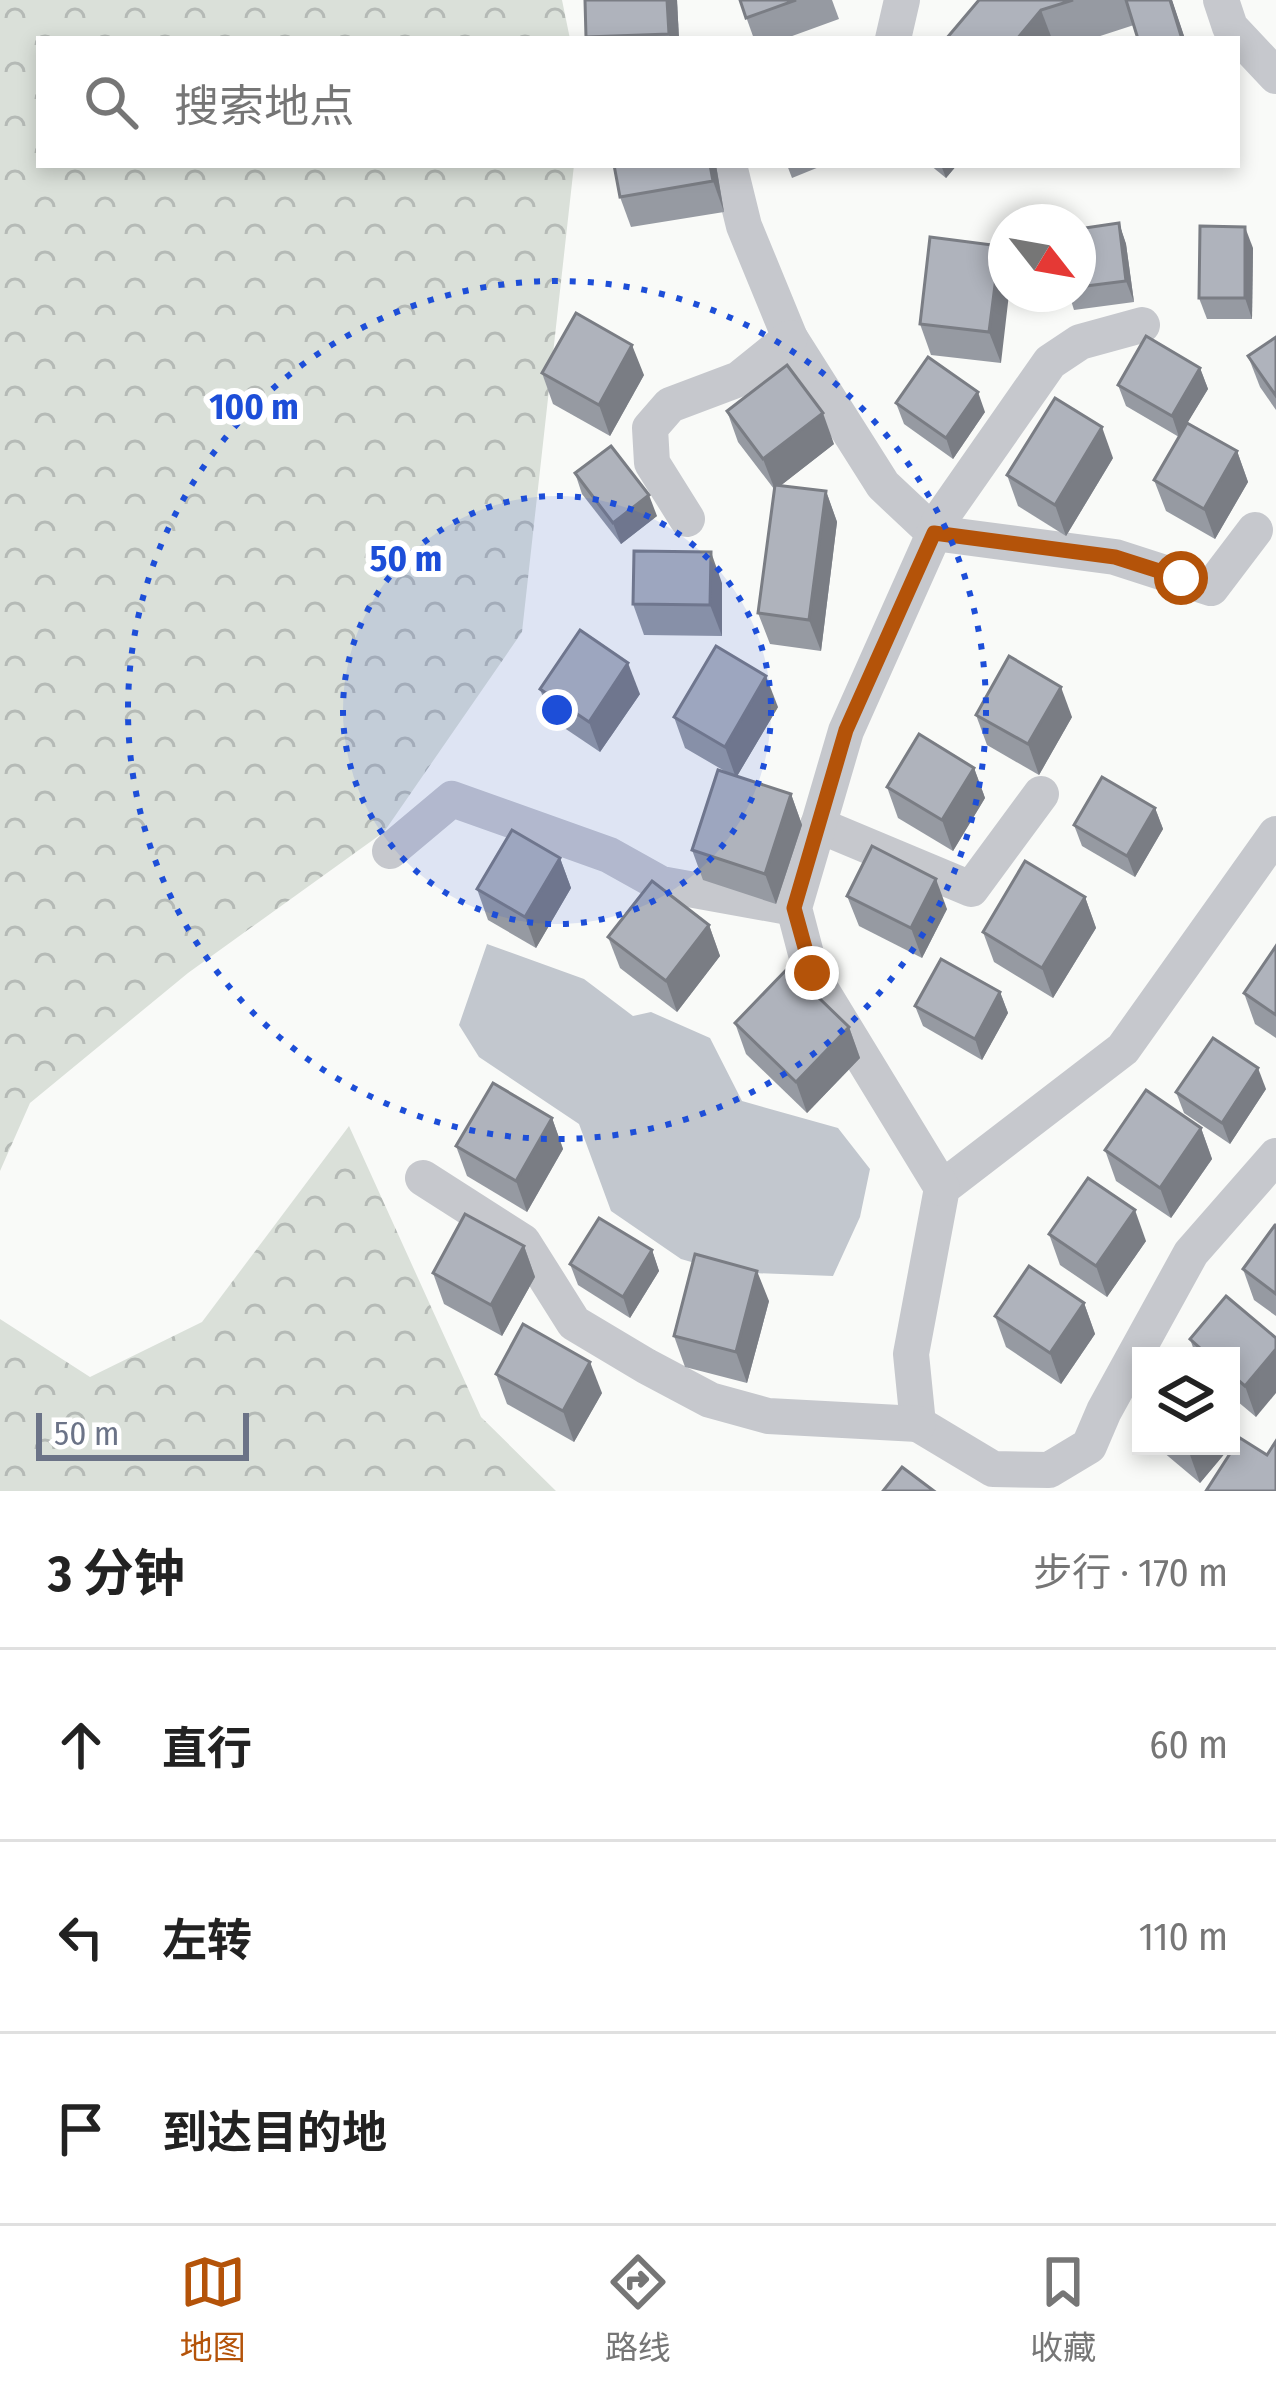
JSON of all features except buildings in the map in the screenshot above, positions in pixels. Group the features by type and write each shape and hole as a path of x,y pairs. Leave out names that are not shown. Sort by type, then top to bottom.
{"street":[{"path":"894,36 902,0"},
{"path":"1221,0 1238,36"},
{"path":"1240,38 1276,76"},
{"path":"730,168 744,226 790,338 883,485 934,533 1115,557 1211,588 1255,530"},
{"path":"943,1188 812,973 794,908 846,730 940,518 1050,362 1080,342 1142,325"},
{"path":"687,519 652,463 650,428 670,404 739,379 790,338"},
{"path":"818,825 970,890 1041,794"},
{"path":"390,850 452,799 609,855 661,884 794,908"},
{"path":"918,1424 911,1354 943,1188 1123,1049 1276,834"},
{"path":"423,1178 523,1242 574,1323 710,1400 768,1416 918,1424 993,1468 1049,1470 1089,1446 1191,1253 1276,1156"}],"green space":[{"path":"0,0 562,0 569,36 36,36 36,168 574,168 522,632 384,832 188,973 30,1103 0,1171"},
{"path":"349,1126 481,1417 556,1491 0,1491 0,1319 90,1377 202,1322"}],"shaded area":[{"path":"487,944 584,979 633,1016 651,1012 710,1038 742,1101 838,1128 870,1169 860,1217 833,1276 726,1272 681,1259 611,1211 579,1124 479,1057 459,1025"}],"route":[{"path":"812,973 794,908 846,730 934,533 1115,557 1181,578"}]}
